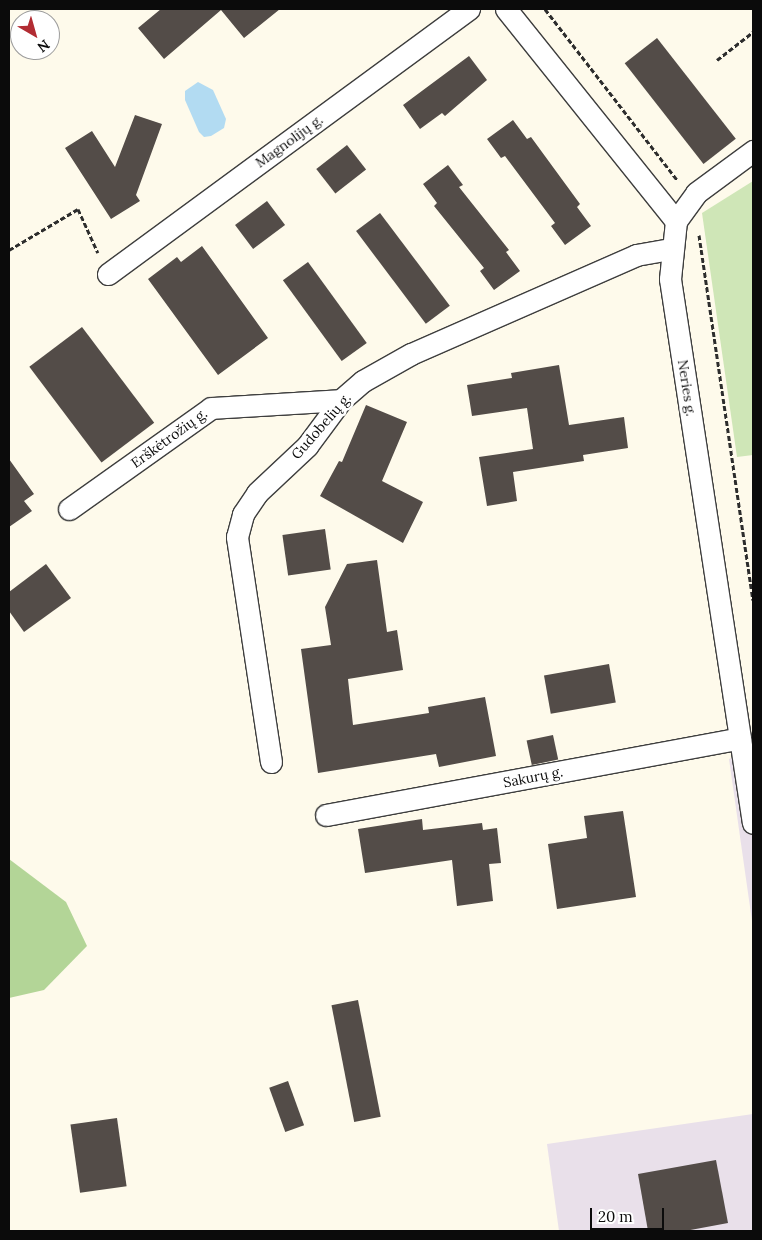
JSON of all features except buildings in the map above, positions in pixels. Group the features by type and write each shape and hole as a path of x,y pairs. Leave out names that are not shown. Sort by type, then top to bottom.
{"street":[{"name":"Magnolijų g.","path":"108,274 469,9"},
{"path":"506,9 676,221 690,200 753,151"},
{"name":"Neries g.","path":"676,221 671,249 670,279 753,823"},
{"name":"Gudobelių g.","path":"271,762 237,537 243,514 257,493 307,446 340,400 363,381 411,354 636,255 671,249"},
{"name":"Erškėtrožių g.","path":"70,509 211,408 340,400"},
{"name":"Sakurų g.","path":"326,816 740,738"}],"path":[{"path":"545,9 690,200 696,214 753,600"},
{"path":"717,60 753,32"},
{"path":"9,250 78,209 108,274"}],"shaded area":[{"path":"753,747 753,928 729,759"},
{"path":"753,1114 753,1231 559,1231 547,1144"}],"green space":[{"path":"753,181 753,455 737,457 702,213"},
{"path":"9,859 66,902 87,946 44,990 9,998"}],"water":[{"path":"198,82 213,90 226,119 224,128 211,136 204,137 199,132 185,100 185,91"}]}
